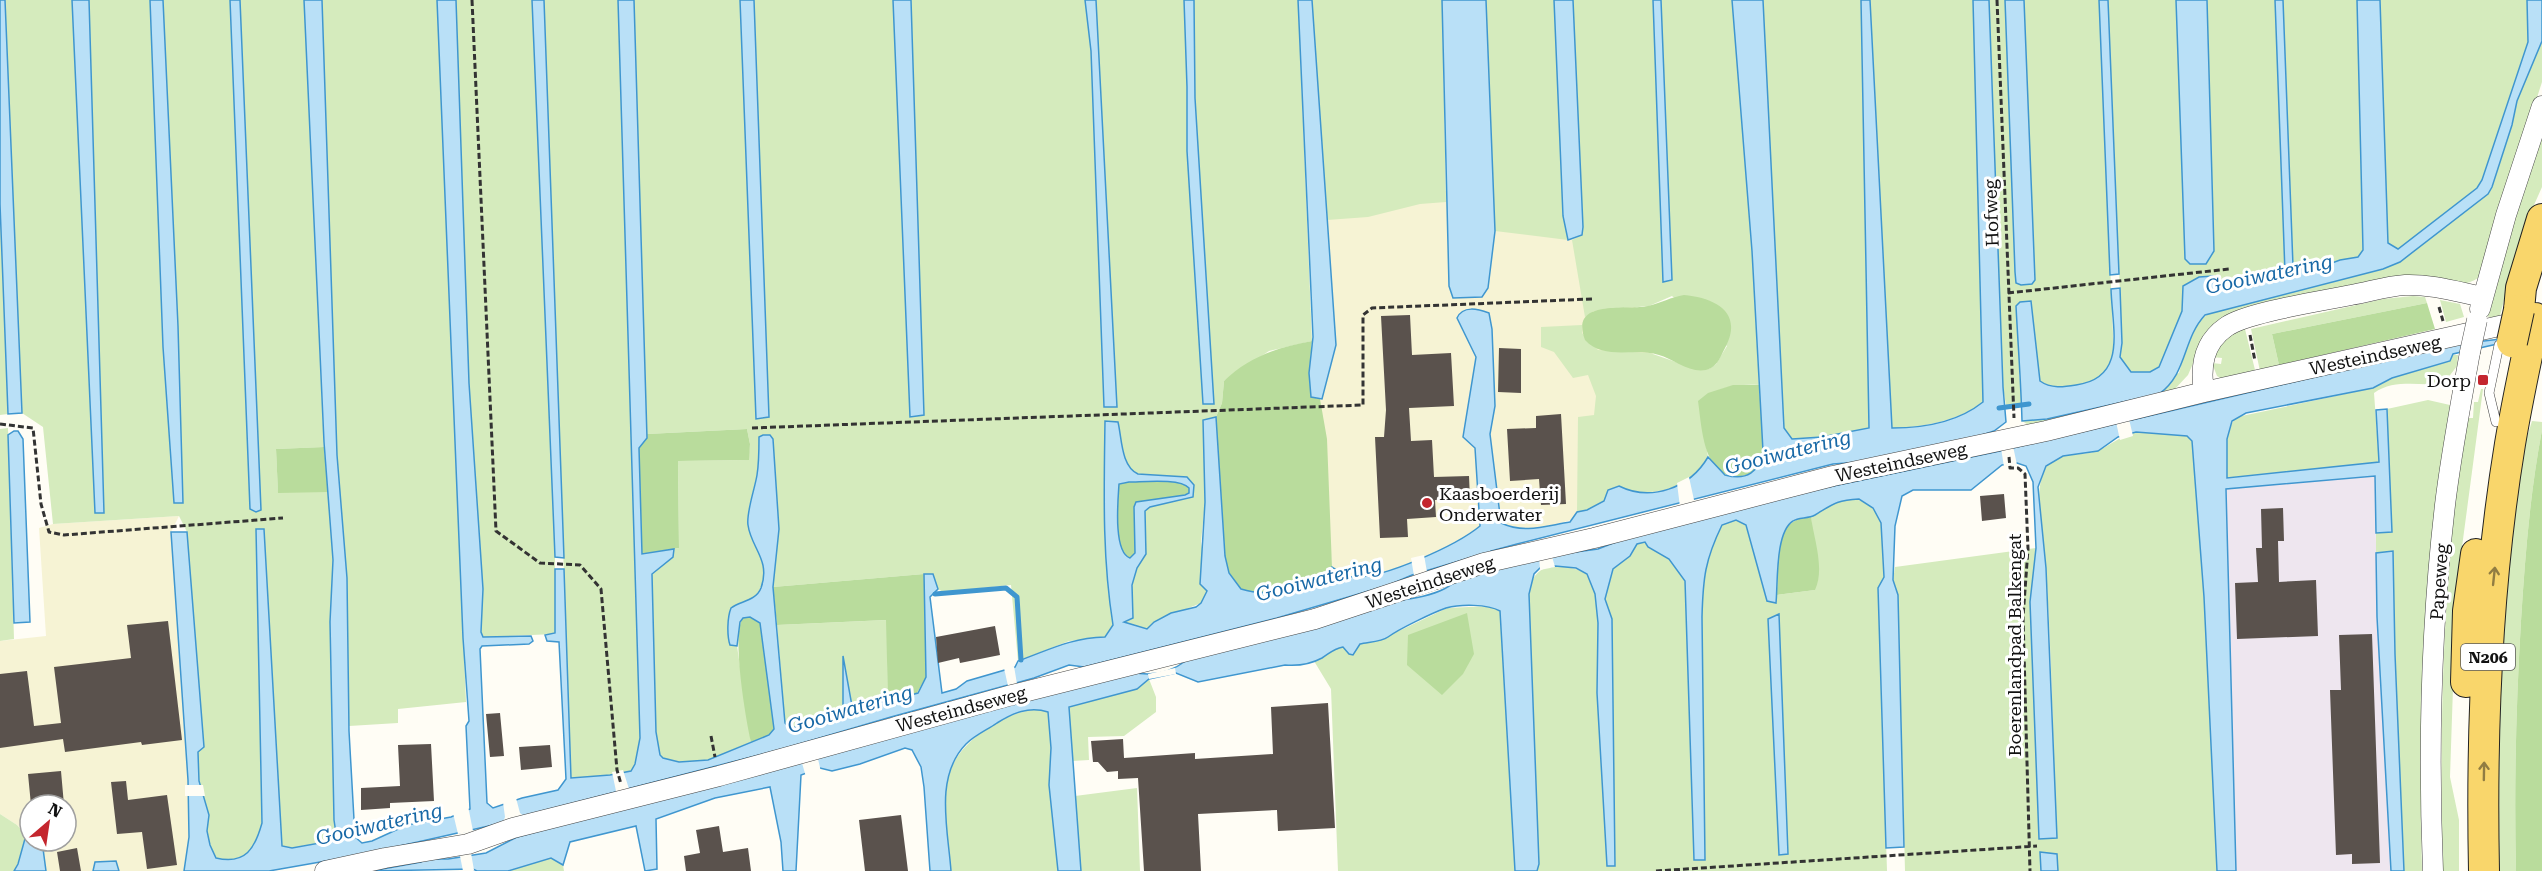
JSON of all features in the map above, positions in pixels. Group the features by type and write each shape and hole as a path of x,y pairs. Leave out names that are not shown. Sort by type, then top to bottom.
{"main road":[{"name":"N206","path":"2467,871 2464,762 2468,611 2526,319 2542,219"},
{"name":"N206","path":"2484,871 2489,618 2503,433"}],"street":[{"name":"Papeweg","path":"2433,871 2430,798 2434,652 2445,505 2477,320 2509,205 2542,106"},
{"path":"2204,392 2202,378 2205,355 2210,343 2225,327 2234,322 2283,309 2405,285 2427,286 2483,297"},
{"name":"Westeindseweg","path":"325,871 468,844 513,828 719,776 1012,694 1315,619 1489,562 1833,476 2046,431 2204,392 2526,319"}],"path":[{"path":"472,0 496,531 540,563 580,565 601,589 617,770"},
{"name":"Hofweg","path":"1997,0 2012,398 2015,424"},
{"path":"2008,293 2229,269"},
{"path":"752,428 1363,405 1363,315 1372,308 1592,298"},
{"path":"2439,306 2444,325"},
{"path":"0,424 33,428 41,504 49,532 64,535 283,518"},
{"name":"Boerenlandpad Balkengat","path":"2010,466 2010,468 2018,468 2025,474 2028,549 2023,617 2030,871"},
{"path":"711,736 715,754"},
{"path":"1656,871 2037,846"}],"shaded area":[{"path":"1472,188 1602,219 1702,484 1339,584 1332,567 1318,385 1318,221 1347,202"},
{"path":"2375,476 2377,617 2391,871 2236,871 2226,488"},
{"path":"179,516 171,532 188,780 189,837 184,871 119,871 116,861 93,867 93,871 46,871 44,853 78,853 78,793 18,793 18,826 0,814 0,641 46,636 39,528 53,524"}],"green space":[{"path":"5,0 72,0 95,512 104,513 89,0 150,0 163,347 174,503 178,326 163,0 230,0 250,509 256,512 261,510 240,0 304,0 324,447 276,449 278,492 328,492 333,560 330,622 334,820 337,840 291,848 282,846 264,529 256,529 262,823 253,847 242,857 227,860 216,858 210,845 207,831 209,815 199,781 187,532 179,516 53,524 43,427 22,413"},
{"path":"322,0 437,0 466,702 398,709 398,723 349,726 347,578 337,455"},
{"path":"456,0 532,0 555,557 555,634 483,637 481,632 483,589 469,383"},
{"path":"544,0 618,0 640,738 635,764 631,771 571,778"},
{"path":"634,0 740,0 756,418 769,417 754,0 893,0 911,417 924,415 911,0 1298,0 1312,341 1269,351 1224,381 1222,403 1216,417 1203,420 1205,502 1201,542 1208,590 1201,603 1154,622 1147,629 1123,622 1133,618 1133,582 1146,548 1145,511 1187,477 1138,474 1132,470 1125,459 1118,422 1105,422 1105,549 1113,625 1105,638 1069,641 1018,661 1011,585 943,592 938,589 933,574 924,574 773,587 779,529 773,439 770,435 759,437 758,469 749,506 748,524 763,564 763,581 755,596 732,609 728,634 730,645 737,646 751,742 708,760 679,762 663,759 660,755 656,732 652,574 673,557 674,549 679,548 678,461 748,460 750,444 747,429 647,434"},
{"path":"1312,0 1442,0 1446,202 1420,204 1368,217 1327,220"},
{"path":"1486,0 1554,0 1563,216 1568,240 1495,231"},
{"path":"1573,0 1653,0 1664,282 1672,280 1661,0 1732,0 1752,251 1759,385 1728,387 1699,401 1708,457 1689,479 1665,490 1651,492 1608,490 1604,501 1587,510 1577,512 1578,417 1594,415 1596,396 1588,375 1573,378 1554,352 1541,347 1541,327 1582,325 1582,333 1598,350 1650,353 1699,370 1709,369 1716,364 1727,346 1672,296 1649,306 1594,311 1585,317 1572,240 1582,235 1583,227"},
{"path":"1763,0 1861,0 1869,428 1822,437 1792,439 1784,428"},
{"path":"1870,0 1973,0 1983,402 1951,419 1892,429"},
{"path":"1989,0 2005,0 2015,272 2035,280 2024,0 2099,0 2114,358 2104,375 2082,386 2054,387 2040,381 2031,302 2019,375 2023,400 2022,404 2006,405 2003,387"},
{"path":"2108,0 2176,0 2185,258 2214,250 2207,0 2275,0 2285,273 2220,288 2183,286 2182,311 2159,367 2150,372 2131,372 2120,357 2122,343"},
{"path":"2283,0 2357,0 2363,250 2358,257 2340,260 2312,270 2293,266"},
{"path":"2380,0 2527,0 2528,42 2482,180 2477,188 2398,249 2388,244"},
{"path":"2542,41 2542,82 2479,277 2460,284 2427,277 2203,340 2188,375 2174,390 2040,426 2022,421 2048,419 2179,373 2187,345 2195,328 2200,321 2215,310 2383,269 2400,262 2488,194 2512,125 2517,101"},
{"path":"2542,136 2542,187 2522,232 2499,319 2486,316 2504,252"},
{"path":"0,204 8,414 0,415"},
{"path":"1684,295 1716,304 1729,317 1730,337 1719,360 1711,368 1691,369 1665,357 1649,353 1601,350 1585,340 1582,327 1585,318 1592,312 1602,309 1648,306"},
{"path":"2425,297 2427,303 2272,334 2279,365 2260,371 2251,329 2383,299"},
{"path":"2440,300 2460,304 2464,317 2446,322"},
{"path":"2427,303 2435,329 2279,365 2272,334"},
{"path":"2244,325 2256,374 2222,379 2217,376 2212,363 2221,364 2222,358 2212,357 2220,342"},
{"path":"1312,341 1309,373 1311,397 1320,399 1327,439 1332,567 1302,585 1275,592 1250,592 1241,589 1234,582 1225,556 1216,417 1222,403 1224,381 1244,365 1265,354 1287,346"},
{"path":"2453,355 2458,355 2457,366 2444,383 2399,384 2382,388 2374,393 2379,462 2226,478 2227,437 2237,417 2373,388 2392,378 2450,361"},
{"path":"1733,385 1759,385 1763,436 1762,456 1757,469 1741,476 1728,475 1719,470 1712,461 1703,437 1698,401 1708,393"},
{"path":"2481,389 2483,389 2462,547 2455,628 2450,777 2459,820 2459,871 2443,871 2442,700 2452,531 2466,418 2473,418 2474,402 2478,402"},
{"path":"2428,400 2450,405 2428,638 2422,754 2422,871 2404,871 2393,552 2376,553 2376,533 2392,532 2387,409"},
{"path":"2532,421 2542,422 2542,430 2528,525 2521,621 2516,746 2516,871 2497,871 2494,821 2503,617 2523,450"},
{"path":"8,428 14,639 0,641 0,429"},
{"path":"747,429 750,444 749,460 678,461 679,548 642,554 639,448 647,438 647,434"},
{"path":"2542,430 2542,871 2516,871 2516,746 2521,621 2528,525"},
{"path":"2136,432 2187,436 2192,441 2204,597 2217,871 2058,871 2057,854 2040,852 2041,871 1905,871 1898,595 1893,580 1895,567 2036,548 2030,602 2039,839 2056,838 2048,602 2039,504 2041,480 2045,469 2055,459 2104,448"},
{"path":"324,447 328,492 278,493 276,449"},
{"path":"1170,482 1189,488 1189,493 1185,495 1136,502 1134,507 1135,553 1130,558 1121,546 1118,525 1119,484"},
{"path":"1856,499 1870,506 1881,523 1884,577 1878,588 1887,871 1537,871 1539,864 1529,606 1530,589 1536,574 1550,567 1560,566 1574,569 1587,574 1595,594 1598,623 1597,693 1608,866 1612,619 1605,599 1613,569 1630,556 1637,544 1645,542 1648,547 1669,559 1685,582 1694,860 1705,860 1702,603 1706,570 1716,537 1722,525 1736,520 1746,525 1767,601 1777,595 1815,590 1811,517 1826,506"},
{"path":"1811,517 1819,563 1815,590 1777,595 1780,545 1783,535 1795,521"},
{"path":"924,574 926,677 917,693 888,701 886,620 777,625 773,587"},
{"path":"1490,606 1500,611 1515,871 1338,871 1331,689 1314,661 1343,647 1349,654 1360,644 1401,630 1447,608"},
{"path":"1467,613 1474,654 1463,674 1442,695 1407,665 1408,635"},
{"path":"750,617 760,623 774,729 770,735 751,742 738,641 743,618"},
{"path":"887,620 888,701 851,706 844,661 843,707 815,724 789,728 785,723 777,625"},
{"path":"1149,679 1156,697 1156,712 1124,736 1088,737 1089,760 1072,761 1068,707 1137,689"},
{"path":"1038,709 1048,712 1051,748 1049,785 1058,871 951,871 945,810 949,775 956,758 969,743 987,729 1011,716"},
{"path":"1137,788 1140,871 1081,871 1075,796"},
{"path":"0,814 18,826 18,853 21,853 14,871 0,871"},
{"path":"551,858 563,865 564,871 508,871"}],"water":[{"path":"0,0 5,0 22,413 8,414 0,204"},
{"path":"72,0 89,0 104,513 95,513"},
{"path":"150,0 163,0 178,326 183,503 174,503 163,347"},
{"path":"230,0 240,0 261,510 256,512 250,509"},
{"path":"304,0 322,0 337,455 347,578 349,731 355,837 362,843 372,841 407,825 451,817 470,809 466,726 469,721 463,638 437,0 456,0 469,383 483,589 481,632 483,637 531,636 533,641 529,644 482,646 480,649 487,803 493,808 522,798 558,790 566,779 559,642 547,641 545,635 555,633 555,569 564,569 571,778 631,771 635,764 640,738 618,0 634,0 647,438 639,448 642,554 674,549 673,557 652,574 656,732 660,755 679,762 708,760 769,735 774,729 760,623 750,617 743,618 740,622 737,646 730,645 728,632 731,608 755,596 761,588 763,578 762,562 750,533 748,520 758,470 759,437 763,435 770,435 773,439 779,529 773,587 785,723 789,728 815,724 843,707 843,656 852,706 888,701 918,693 926,677 924,574 933,574 938,589 930,597 942,693 956,689 967,681 1015,667 1018,661 1060,645 1105,637 1113,625 1105,549 1105,421 1118,422 1125,459 1132,470 1138,474 1187,477 1194,485 1193,497 1150,507 1145,511 1146,554 1137,568 1132,585 1133,618 1124,622 1147,629 1154,622 1171,613 1196,607 1201,603 1207,591 1200,584 1205,502 1203,420 1216,417 1225,556 1229,573 1241,589 1252,592 1290,590 1313,581 1332,567 1350,577 1382,573 1438,551 1469,534 1480,526 1475,448 1463,437 1476,357 1457,318 1463,311 1476,309 1489,313 1492,329 1495,406 1490,434 1501,523 1527,529 1570,522 1577,512 1587,510 1604,501 1608,490 1619,486 1644,493 1669,489 1691,477 1708,457 1725,475 1740,477 1751,473 1758,464 1763,451 1752,251 1732,0 1763,0 1784,428 1792,439 1822,437 1869,428 1861,0 1870,0 1892,428 1916,427 1951,419 1983,402 1973,0 1989,0 2006,422 1994,431 1976,437 1860,462 1833,464 1491,551 1496,568 1561,554 1598,549 1634,535 1824,488 2000,451 2451,345 2542,334 2453,354 2450,361 2392,378 2373,388 2246,413 2232,421 2227,439 2227,478 2379,462 2376,410 2387,409 2392,532 2376,533 2375,476 2226,489 2236,871 2217,871 2204,597 2192,441 2187,436 2136,432 2118,437 2098,451 2063,456 2046,466 2038,487 2046,568 2057,838 2039,839 2030,602 2036,548 2033,482 2026,466 2017,463 2002,465 1971,490 1913,490 1902,496 1895,526 1893,580 1898,595 1904,847 1886,848 1878,588 1884,577 1881,523 1873,508 1859,499 1835,503 1812,516 1793,521 1787,527 1780,547 1776,603 1767,601 1746,525 1736,520 1722,525 1716,537 1706,570 1702,603 1705,860 1694,860 1685,581 1669,559 1648,547 1645,542 1637,544 1630,556 1613,569 1605,599 1612,619 1615,866 1607,866 1597,693 1598,623 1595,594 1587,574 1576,568 1555,566 1540,568 1534,574 1529,594 1539,864 1537,871 1515,871 1500,611 1488,607 1466,605 1446,608 1416,621 1385,639 1360,644 1353,655 1343,647 1309,663 1285,665 1198,682 1176,673 1149,679 1137,689 1069,707 1081,871 1058,871 1049,785 1051,748 1048,712 1028,710 1015,714 977,735 956,757 946,788 945,804 951,871 930,871 921,767 912,750 905,748 860,764 832,771 820,768 801,775 796,871 783,871 781,842 770,787 715,798 656,819 657,869 645,871 636,826 570,842 563,865 551,858 508,871 473,869 372,871 421,862 424,859 448,859 486,853 517,837 1132,672 1161,673 1187,660 1394,601 1445,589 1463,576 1483,554 1277,618 1084,667 1069,665 1034,678 782,749 502,823 360,855 269,871 184,871 189,837 188,780 171,532 187,532 204,747 198,752 199,781 209,815 207,831 210,845 216,858 226,860 242,857 252,847 262,823 256,529 264,529 282,846 292,848 337,840 334,820 330,622 333,560 324,442","holes":["1161,481 1178,483 1189,488 1189,493 1185,495 1136,502 1134,507 1135,553 1130,558 1121,546 1118,513 1119,484"]},
{"path":"532,0 544,0 564,558 555,557"},
{"path":"740,0 754,0 769,417 756,419"},
{"path":"893,0 911,0 924,415 910,417"},
{"path":"1085,0 1096,0 1117,407 1104,407 1091,51"},
{"path":"1184,0 1194,0 1195,98 1214,404 1203,404 1187,151"},
{"path":"1298,0 1312,0 1336,345 1322,399 1311,397 1309,373 1313,337"},
{"path":"1442,0 1486,0 1495,231 1488,288 1482,297 1453,298 1449,286"},
{"path":"1554,0 1573,0 1583,227 1582,235 1568,240 1563,216"},
{"path":"1653,0 1661,0 1672,280 1663,282"},
{"path":"2005,0 2024,0 2035,280 2032,284 2021,285 2016,283 2015,272"},
{"path":"2099,0 2108,0 2119,274 2110,275"},
{"path":"2176,0 2207,0 2214,251 2206,264 2190,264 2185,259"},
{"path":"2275,0 2283,0 2293,266 2313,270 2340,260 2358,257 2363,250 2357,0 2380,0 2388,243 2398,249 2477,188 2482,180 2528,42 2527,0 2542,0 2542,41 2517,101 2512,125 2488,194 2400,262 2383,269 2205,315 2192,335 2175,376 2159,394 2047,419 2022,421 2016,306 2020,302 2031,301 2040,381 2053,386 2067,386 2092,380 2104,373 2110,362 2114,335 2111,289 2120,288 2122,343 2120,357 2131,372 2150,372 2159,367 2182,311 2183,286 2199,277 2213,276 2221,288 2285,273"},
{"path":"18,431 23,439 30,622 14,623 8,435"},
{"path":"2393,551 2404,871 2391,871 2377,617 2376,553"},
{"path":"1779,614 1788,854 1779,855 1768,619"},
{"path":"2040,852 2057,854 2058,871 2041,871"},
{"path":"21,853 44,853 46,871 14,871"},
{"path":"116,861 119,871 93,871 95,862"}],"pier":[{"path":"2129,419 2133,436 2120,440 2116,422"},
{"path":"2013,446 2017,465 2004,467 2001,448"},
{"path":"1689,477 1694,500 1697,502 1680,507 1677,483"},
{"path":"1551,553 1555,567 1540,570 1539,555"},
{"path":"1424,555 1427,572 1414,576 1411,558"},
{"path":"1014,666 1017,684 1008,686 1004,668"},
{"path":"1175,668 1176,674 1149,679 1148,674"},
{"path":"822,753 818,759 821,772 806,777 802,763"},
{"path":"623,770 629,789 632,791 614,796 616,791 612,772"},
{"path":"185,785 203,785 205,796 185,796"},
{"path":"516,798 520,813 526,818 502,825 505,817 503,802"},
{"path":"468,806 473,831 458,834 453,813"},
{"path":"471,853 474,870 463,871 460,856"}],"building":[{"path":"1410,315 1412,355 1451,353 1454,406 1409,408 1411,441 1432,440 1434,477 1469,476 1470,499 1435,500 1436,517 1407,519 1408,537 1380,538 1375,437 1384,437 1386,410 1381,316"},
{"path":"1499,348 1521,349 1521,393 1498,392"},
{"path":"1561,414 1566,504 1541,505 1539,479 1510,481 1507,429 1536,428 1536,416"},
{"path":"2004,494 2006,518 1982,521 1980,496"},
{"path":"2283,508 2284,541 2278,541 2279,582 2316,580 2318,636 2237,639 2235,583 2258,582 2256,548 2262,548 2261,509"},
{"path":"168,621 182,740 142,745 141,742 65,752 63,739 0,748 0,674 27,671 34,726 61,723 54,667 131,658 127,625"},
{"path":"995,626 1000,655 960,663 959,658 938,663 936,637"},
{"path":"2372,634 2380,863 2352,864 2352,854 2336,855 2330,690 2341,690 2339,635"},
{"path":"1328,703 1335,828 1278,831 1277,810 1198,814 1201,871 1144,871 1138,778 1118,779 1118,771 1107,772 1098,762 1093,762 1091,741 1123,739 1124,758 1195,753 1195,759 1273,754 1271,707"},
{"path":"500,713 504,756 490,757 486,714"},
{"path":"431,744 434,801 390,803 390,808 361,810 361,788 400,786 398,745"},
{"path":"550,745 552,767 521,770 519,747"},
{"path":"61,771 63,793 30,793 28,774"},
{"path":"126,781 128,800 167,795 177,865 147,869 142,832 117,834 111,782"},
{"path":"901,815 908,871 865,871 859,820"},
{"path":"719,826 723,852 748,848 751,871 686,871 684,856 700,853 696,830"},
{"path":"57,853 78,853 81,871 60,871"}],"waterway":[{"name":"Gooiwatering","path":"1999,408 2029,404"},
{"path":"935,594 1006,588 1017,597 1021,660"}],"place":[{"name":"Dorp","path":"2483,380"},
{"name":"Kaasboerderij Onderwater","path":"1427,503"}]}
